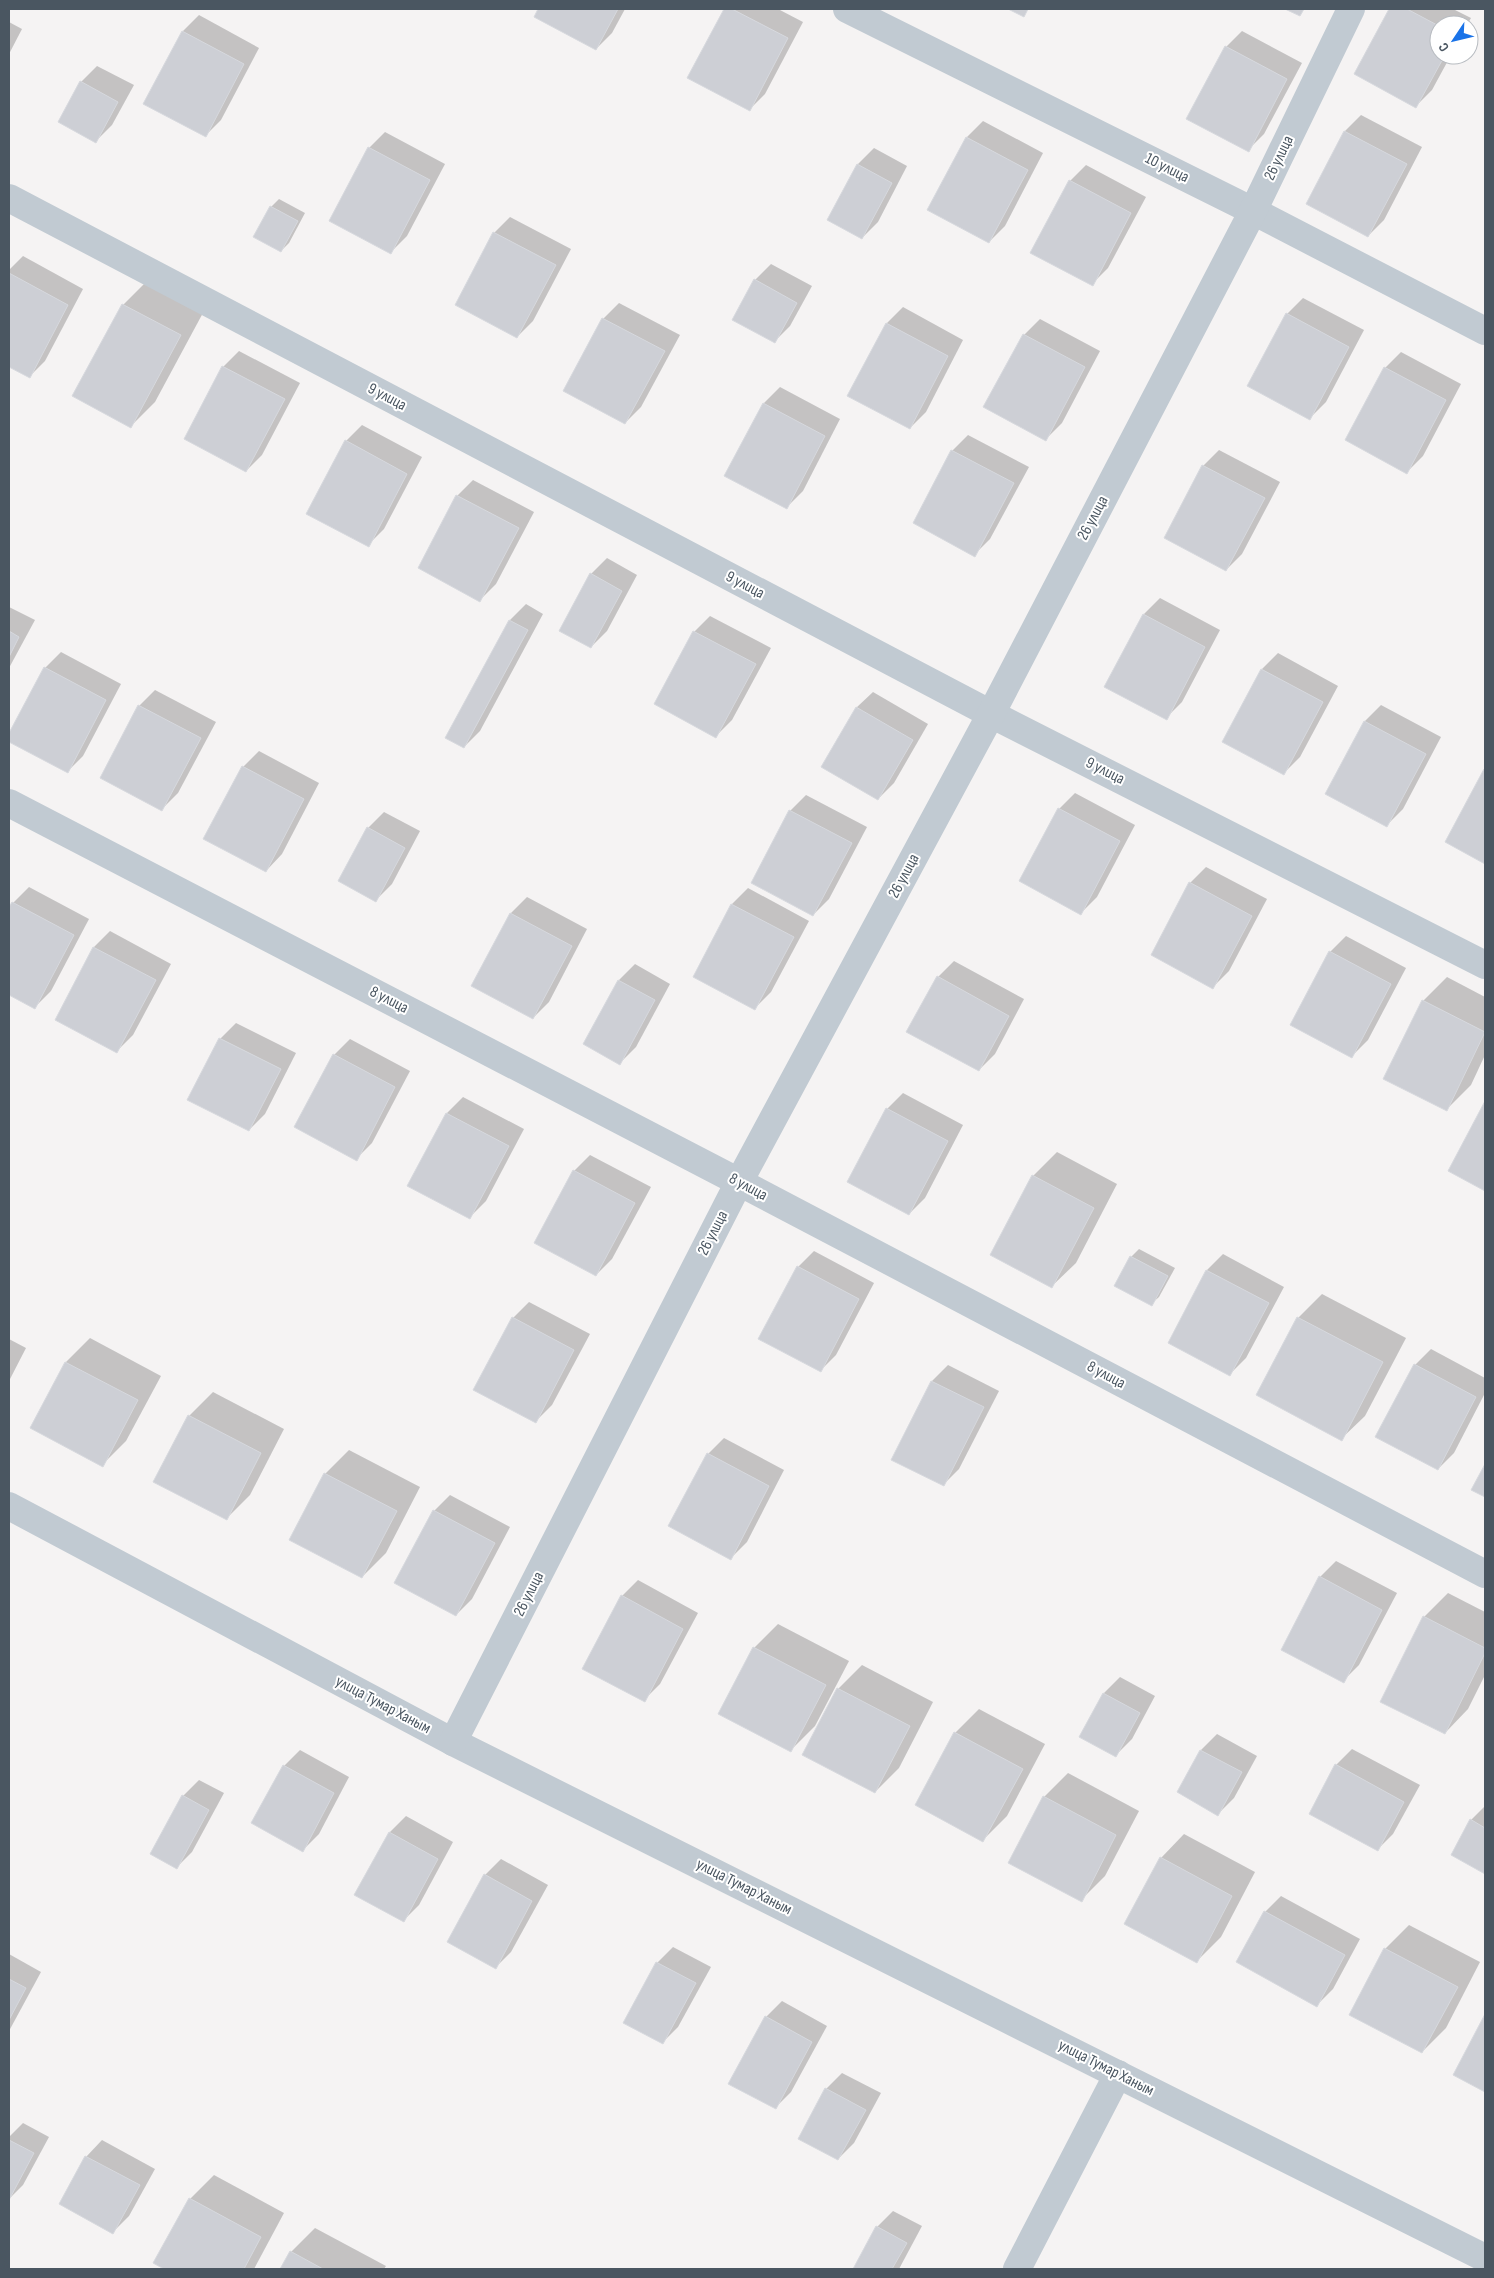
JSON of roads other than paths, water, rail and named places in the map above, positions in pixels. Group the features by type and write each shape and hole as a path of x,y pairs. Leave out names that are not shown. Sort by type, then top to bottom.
{"street":[{"name":"26 улица","path":"453,1742 740,1182 991,714 1253,212 1351,9"},
{"name":"10 улица","path":"864,13 1485,331"},
{"name":"9 улица","path":"9,198 991,714 1485,965"},
{"name":"8 улица","path":"9,802 740,1182 1485,1574"},
{"name":"улица Тумар Ханым","path":"9,1506 453,1742 1485,2258"},
{"path":"1016,2269 1118,2074"}]}
